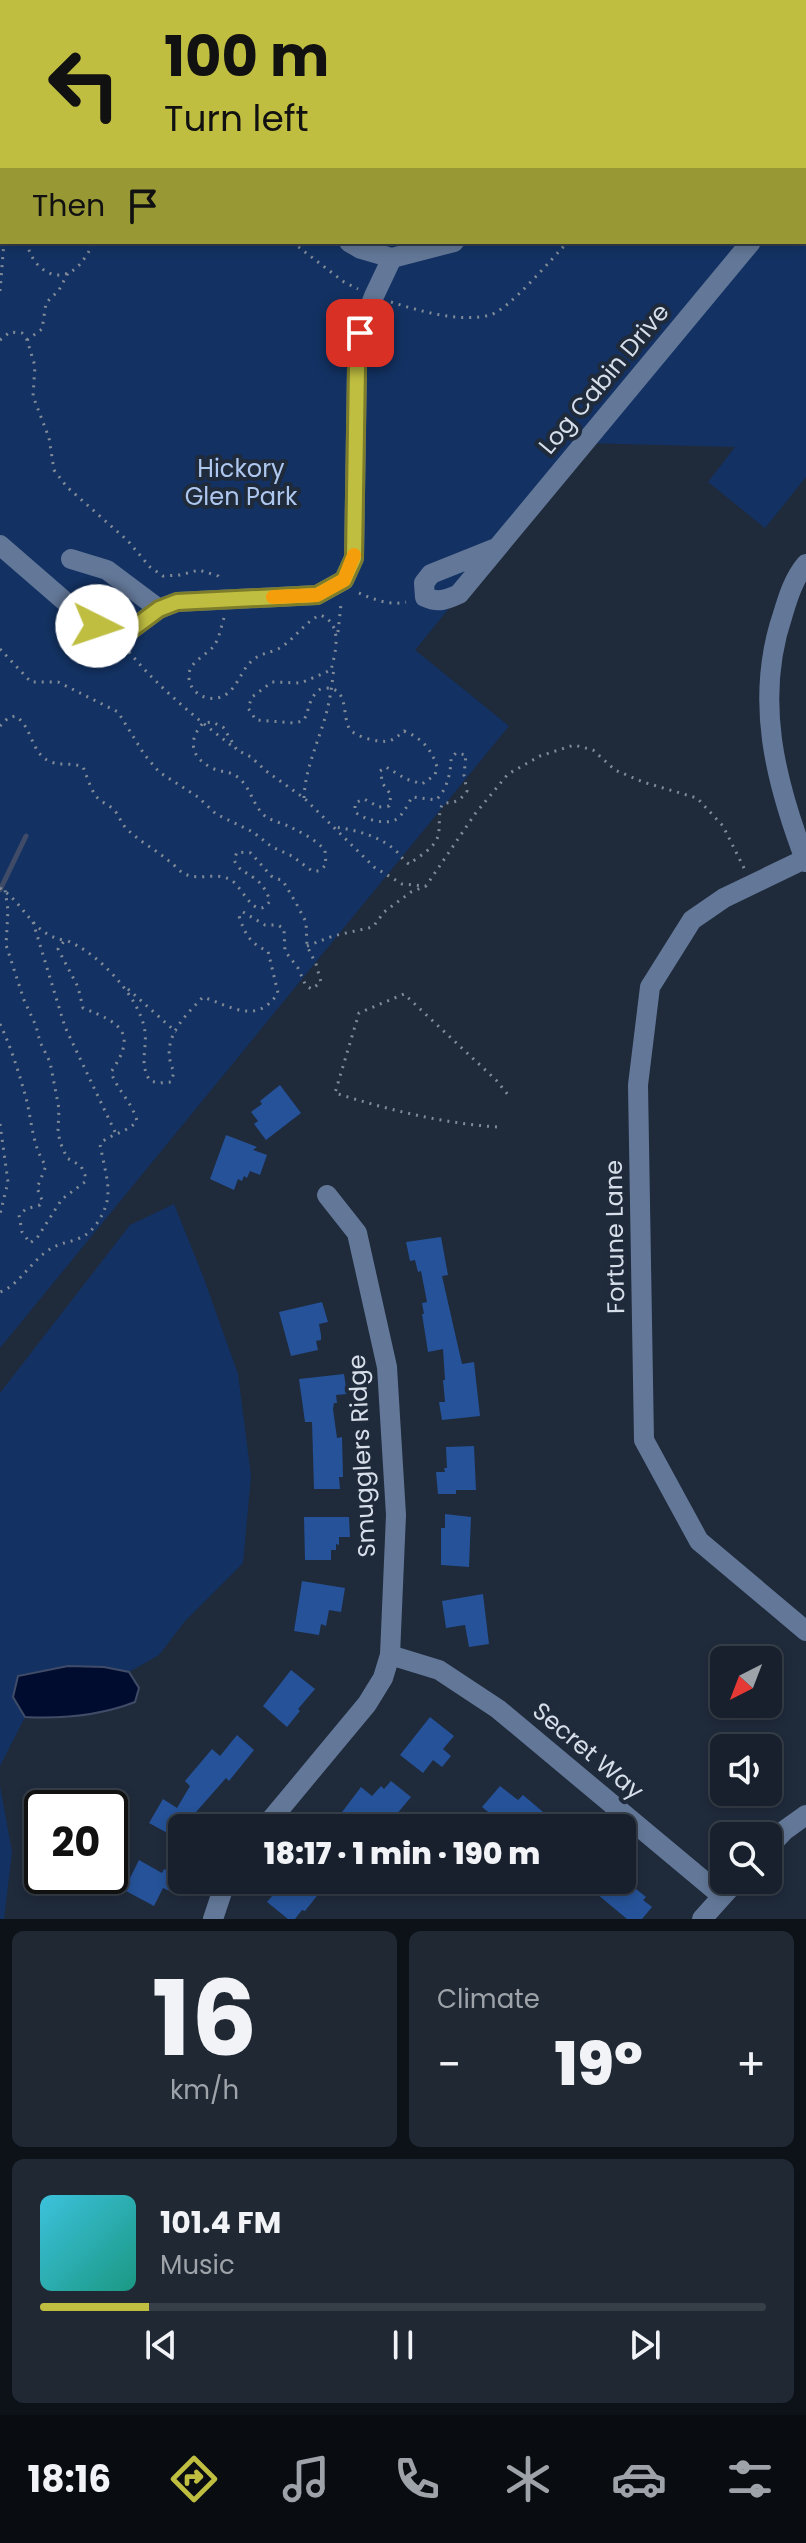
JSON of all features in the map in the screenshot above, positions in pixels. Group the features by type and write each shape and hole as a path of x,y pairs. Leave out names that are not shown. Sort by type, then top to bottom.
{"street":[{"path":"352,244 392,258 446,244"},
{"name":"Log Cabin Drive","path":"496,548 431,574 424,583 425,597 433,601 445,600 459,594 749,244"},
{"path":"0,545 97,626 124,635 159,609 177,602 317,595 344,580 354,558 360,333 392,258"},
{"path":"71,559 107,570 159,609"},
{"path":"805,860 782,794 771,737 767,678 789,594 806,564"},
{"name":"Fortune Lane","path":"805,860 724,898 692,920 650,987 638,1085 644,1440 699,1541 806,1631"},
{"name":"Smugglers Ridge","path":"276,1814 367,1704 383,1678 390,1655 396,1515 387,1367 357,1233 327,1195"},
{"name":"Secret Way","path":"390,1655 439,1670 498,1709 722,1896"},
{"path":"782,1833 806,1815"},
{"path":"213,1919 221,1894"},
{"path":"702,1919 722,1896"}],"path":[{"path":"0,291 4,244"},
{"path":"28,244 32,259 50,274 68,273 77,268 93,244"},
{"path":"295,244 344,282 374,296 398,304 467,317 492,314 511,300 566,244"},
{"path":"27,340 42,329 46,303 59,290 68,273"},
{"path":"0,340 10,332 22,333 27,340 35,366 33,396 49,438 54,470 67,487 163,576 199,570 218,576 225,586 228,600 215,645 190,668 188,677 192,688 203,697 220,698 226,695 248,664 266,652 276,650 320,615 336,629 332,667 326,673 301,683 289,685 276,681 252,697 248,708 256,720 303,721 316,692 323,688 332,689 340,695 345,703 348,725 356,735 384,743 404,731 417,736 427,747 437,767 435,775 422,784 386,767 380,771 383,784 391,795 389,806 379,807 364,799 355,803 355,812 361,817 393,821 399,818 412,797 436,800 441,796 451,771 451,758 460,753 466,755 464,775 467,791 461,799 443,803 435,842 409,864 395,850 365,833 335,827"},
{"path":"344,580 359,593 374,599 398,604 425,597"},
{"path":"304,798 305,781 332,689 344,580"},
{"path":"117,632 124,646 147,673 203,723 304,798 374,867 402,884 426,886"},
{"path":"0,649 31,682 58,682 118,712 159,772 198,797 216,814 253,832 312,871 319,871 326,865 325,850 318,843 264,815 249,789 235,775 213,769 201,760 192,741 203,723 212,722 223,727 237,750"},
{"path":"0,726 15,716 22,720 36,751 51,762 69,762 83,767 96,796 115,811 124,826 143,843 185,874 200,877 218,874 234,881 247,900 261,908 268,905 268,895 255,878 242,873 234,860 237,852 251,853 271,876 283,881 306,922 307,946 321,982 312,989 306,986 298,968 285,951 284,929 278,925 265,925 248,914 240,914 246,937 255,946 268,951 278,993 259,1011 246,1012 203,997 179,1023 168,1048 168,1059 174,1072 171,1082 159,1083 150,1081 143,1070 146,1034 141,1011 125,987"},
{"path":"307,946 333,936 373,927 384,912 411,892 426,886 475,814 508,774 540,756 574,745 593,750 615,770 697,798 723,826 751,884"},
{"path":"2,889 49,937 79,945 176,1032"},
{"path":"0,1024 26,1100 39,1157 46,1166 37,1188 42,1200 40,1205 26,1209 19,1215 22,1232 30,1243 37,1238 62,1199 85,1182 85,1175 81,1166 67,1158 60,1142 59,1109 50,1062 24,1000 6,945 8,910 2,889"},
{"path":"33,922 65,1027 116,1134"},
{"path":"0,1292 13,1285 48,1250 62,1242 80,1238 93,1229 104,1211 109,1192 100,1144 130,1129 137,1121 134,1110 111,1072 121,1058 125,1044 120,1027 106,1017 83,1008 78,987 58,949 65,940"},
{"path":"497,1127 458,1124 401,1113 335,1093 359,1013 404,994 496,1080 509,1096"},
{"path":"0,1124 8,1182 0,1214"}],"green space":[{"name":"Hickory Glen Park","path":"0,244 806,244 806,477 765,528 708,482 735,447 584,443 415,650 509,726 0,1348"},
{"path":"174,1204 238,1374 251,1476 243,1563 185,1621 159,1655 129,1672 104,1667 13,1697 25,1717 0,1766 0,1393 130,1225"},
{"path":"0,1786 12,1852 4,1919 0,1919"}],"shaded area":[{"path":"68,1666 104,1667 129,1672 139,1688 135,1702 81,1716 25,1717 13,1697 18,1676"}],"building":[{"path":"280,1085 301,1113 266,1140 254,1124 258,1121 251,1112"},
{"path":"226,1135 257,1147 253,1150 267,1155 260,1175 250,1171 247,1178 244,1176 242,1181 238,1179 234,1190 210,1179"},
{"path":"441,1237 448,1275 442,1276 462,1364 474,1362 480,1416 442,1420 439,1402 445,1402 443,1349 428,1352 422,1314 422,1303 427,1302 421,1271 418,1272 415,1260 410,1261 406,1242"},
{"path":"322,1302 328,1322 319,1324 321,1340 316,1341 318,1350 291,1356 279,1312"},
{"path":"344,1374 347,1394 336,1395 337,1403 334,1403 333,1409 337,1438 342,1437 343,1477 339,1477 340,1489 314,1489 312,1422 305,1422 299,1379"},
{"path":"474,1446 476,1490 438,1494 436,1472 445,1472 444,1468 447,1468 446,1447"},
{"path":"445,1514 471,1517 469,1567 441,1565 441,1528 445,1528"},
{"path":"304,1517 349,1517 350,1537 339,1537 336,1550 331,1550 331,1560 305,1560"},
{"path":"302,1581 345,1588 341,1612 329,1610 326,1626 321,1624 319,1635 294,1631"},
{"path":"483,1594 489,1644 469,1647 465,1625 446,1628 442,1601"},
{"path":"291,1670 315,1689 287,1727 263,1706"},
{"path":"430,1717 454,1736 443,1749 451,1756 442,1767 433,1760 423,1773 400,1755"},
{"path":"237,1735 254,1750 229,1781 226,1778 196,1812 199,1814 168,1814 168,1833 149,1823 163,1799 177,1808 190,1786 185,1781 212,1749 220,1756"},
{"path":"391,1781 411,1797 397,1814 341,1814 361,1787 372,1796 381,1786 384,1789"},
{"path":"500,1786 518,1800 523,1795 545,1814 491,1814 482,1807"},
{"path":"139,1860 162,1873 164,1869 168,1871 168,1890 163,1888 154,1906 128,1892 128,1882"},
{"path":"636,1889 646,1897 643,1900 652,1907 642,1919 627,1919 597,1894 636,1894"},
{"path":"274,1894 318,1894 295,1919 288,1919 267,1902"}],"waterway":[{"path":"0,890 26,836"}],"slow traffic":[{"path":"273,597 317,595 344,580 354,555"}],"route":[{"path":"97,626 124,635 159,609 177,602 317,595 344,580 354,558 360,333"}]}
